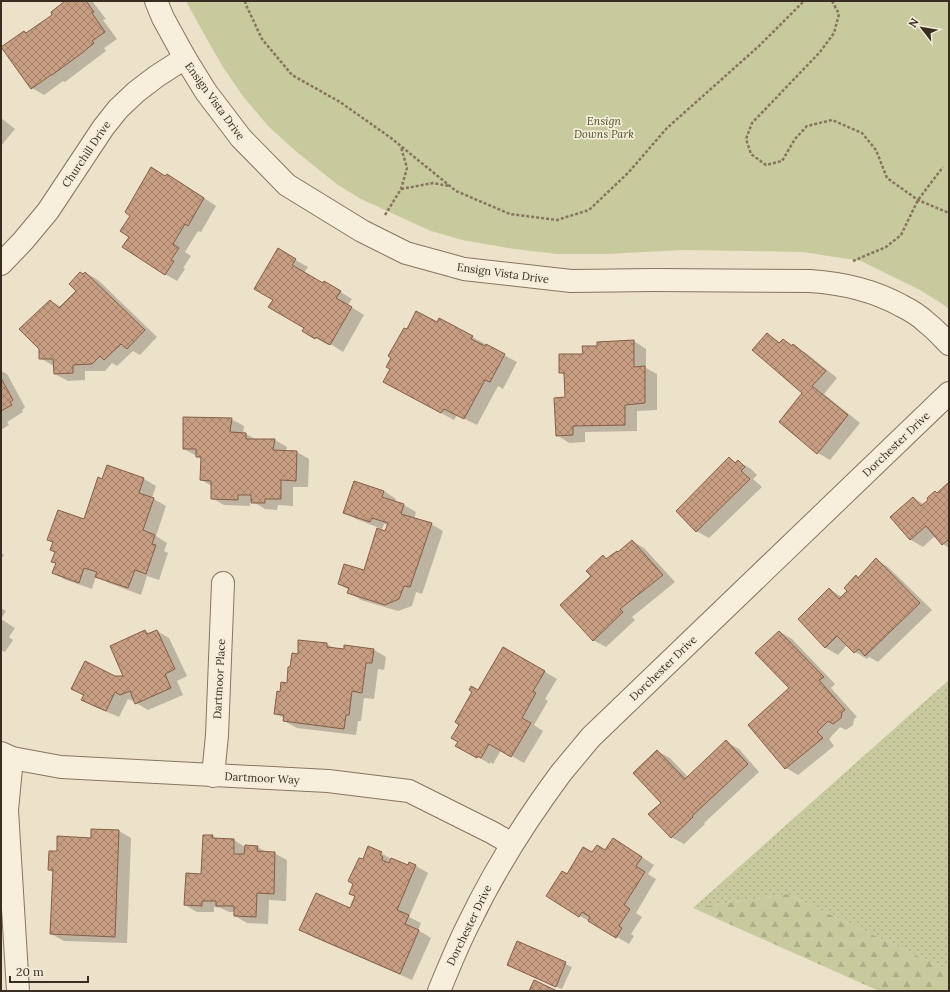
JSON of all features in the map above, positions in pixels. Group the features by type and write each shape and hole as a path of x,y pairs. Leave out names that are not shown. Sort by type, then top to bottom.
{"street":[{"name":"Ensign Vista Drive","path":"156,1 163,18 184,58 206,92 241,138 287,185 362,231 406,253 464,269 570,281 654,280 831,282 865,290 891,300 926,322 949,344"},
{"name":"Churchill Drive","path":"1,264 48,211 102,128 118,109 136,92 184,58"},
{"name":"Dorchester Drive","path":"439,991 470,921 512,844 562,771 591,737 949,394"},
{"name":"Dartmoor Place","path":"213,776 217,735 223,583"},
{"name":"Dartmoor Way","path":"7,756 61,767 328,781 409,791 512,844"},
{"path":"7,756 7,810 18,991"}],"path":[{"path":"245,1 262,39 292,75 340,102 391,138 456,191 510,214 557,220 589,210 628,173 667,128 759,46 804,1"},
{"path":"832,1 839,14 834,33 820,52 752,123 746,139 751,154 766,165 782,160 795,139 807,126 832,120 862,133 876,150 887,178 918,200 949,213"},
{"path":"385,216 401,189 407,168 400,146"},
{"path":"849,263 886,247 901,234 918,200 943,167"},
{"path":"401,189 433,183 450,186"}],"green space":[{"name":"Ensign Downs Park","path":"186,1 949,1 949,309 920,290 861,261 803,252 682,250 607,254 557,254 514,249 462,240 431,231 361,199 338,185 298,153 268,126 242,95 223,67"},
{"path":"949,680 949,971 787,894 693,908"},
{"path":"787,894 949,971 949,991 879,991 693,908"}],"building":[{"path":"65,1 86,1 105,32 92,41 94,43 82,53 31,89 1,47 24,31 26,33 52,15 51,12"},
{"path":"151,167 165,176 167,174 204,198 188,226 185,224 173,244 179,248 171,260 174,261 165,275 122,247 129,237 120,231 130,216 125,212"},
{"path":"278,248 296,259 292,265 323,283 324,281 341,291 336,298 352,307 330,345 316,337 315,339 302,331 304,328 268,307 273,300 254,289"},
{"path":"80,272 83,274 85,272 145,330 127,349 121,344 104,360 100,356 92,364 73,365 73,373 54,374 53,359 39,359 39,349 19,329 50,300 59,308 76,291 69,284"},
{"path":"416,311 437,322 439,318 473,336 471,339 485,346 486,344 505,354 490,382 485,380 464,419 444,409 441,413 383,382 390,369 386,367 391,358 388,356 404,328 407,329"},
{"path":"767,333 779,343 783,339 792,346 793,344 826,371 812,386 848,415 817,454 779,422 802,393 752,350"},
{"path":"634,340 634,367 645,366 645,403 625,405 625,425 573,426 573,435 556,436 554,398 565,397 564,373 559,373 559,354 583,354 582,346 597,346 597,342"},
{"path":"1,378 13,400 10,402 12,405 1,411"},
{"path":"183,417 232,418 230,432 246,433 246,439 275,439 273,450 297,451 296,481 281,480 281,499 265,499 265,503 251,503 251,495 238,495 238,500 211,499 211,481 200,480 201,457 196,457 196,449 183,449"},
{"path":"729,457 735,463 738,460 745,467 741,471 750,479 696,532 676,511"},
{"path":"107,465 144,478 139,493 154,498 143,530 155,535 152,544 156,545 146,574 135,570 128,588 95,577 97,572 84,568 79,583 52,573 56,563 51,562 55,552 50,550 53,542 47,540 58,510 84,519 98,477 102,479"},
{"path":"354,481 384,491 382,497 404,504 401,514 432,523 410,587 404,586 399,599 385,605 347,593 349,588 338,584 344,564 364,570 377,528 385,531 388,523 372,518 370,522 343,513"},
{"path":"949,482 949,539 942,545 926,526 910,540 890,517 913,497 921,506 935,491 937,493"},
{"path":"632,540 663,575 620,609 623,612 593,641 560,605 591,576 586,571 603,555 606,559 617,551 618,552"},
{"path":"876,558 920,603 865,656 859,649 854,653 837,636 825,648 798,619 829,588 839,599 847,591 844,588 856,575 858,578"},
{"path":"145,630 147,634 157,630 175,669 165,674 171,688 135,704 130,691 120,695 115,692 106,711 81,700 84,695 71,689 85,661 115,676 123,676 110,646"},
{"path":"779,631 824,677 819,680 845,710 842,712 841,718 833,724 828,721 817,732 823,738 785,769 748,725 789,688 755,653"},
{"path":"298,640 327,643 327,647 344,649 344,645 374,649 372,663 366,663 362,693 352,691 349,715 346,715 344,729 283,721 284,715 274,714 277,691 280,692 281,682 287,683 288,667 290,667 292,653 298,654"},
{"path":"503,647 545,671 533,691 536,693 522,718 531,723 511,757 489,744 481,758 478,756 477,758 455,746 458,742 451,738 459,725 455,722 472,692 469,690 471,686 478,690"},
{"path":"726,740 748,764 692,816 693,817 671,838 648,814 661,803 633,773 657,750 685,779"},
{"path":"91,829 119,830 115,937 50,934 53,870 48,870 49,851 57,851 57,836 91,838"},
{"path":"203,835 213,835 212,838 234,839 234,854 244,854 245,845 258,846 257,851 275,852 274,894 257,893 256,917 234,916 234,906 216,906 216,901 202,901 202,906 184,905 186,873 201,874"},
{"path":"613,838 642,857 636,866 645,872 624,905 630,909 619,926 622,928 616,938 588,921 590,917 582,912 579,917 546,896 562,871 567,874 583,847 592,852 597,845 605,850"},
{"path":"368,846 382,852 380,855 383,857 382,860 389,863 391,858 408,865 409,862 416,865 397,910 409,915 405,924 419,930 400,974 299,930 316,893 350,908 355,896 349,894 353,884 348,881 359,858 363,859"},
{"path":"517,941 566,962 556,987 507,965"},
{"path":"534,980 557,991 529,991"}]}
